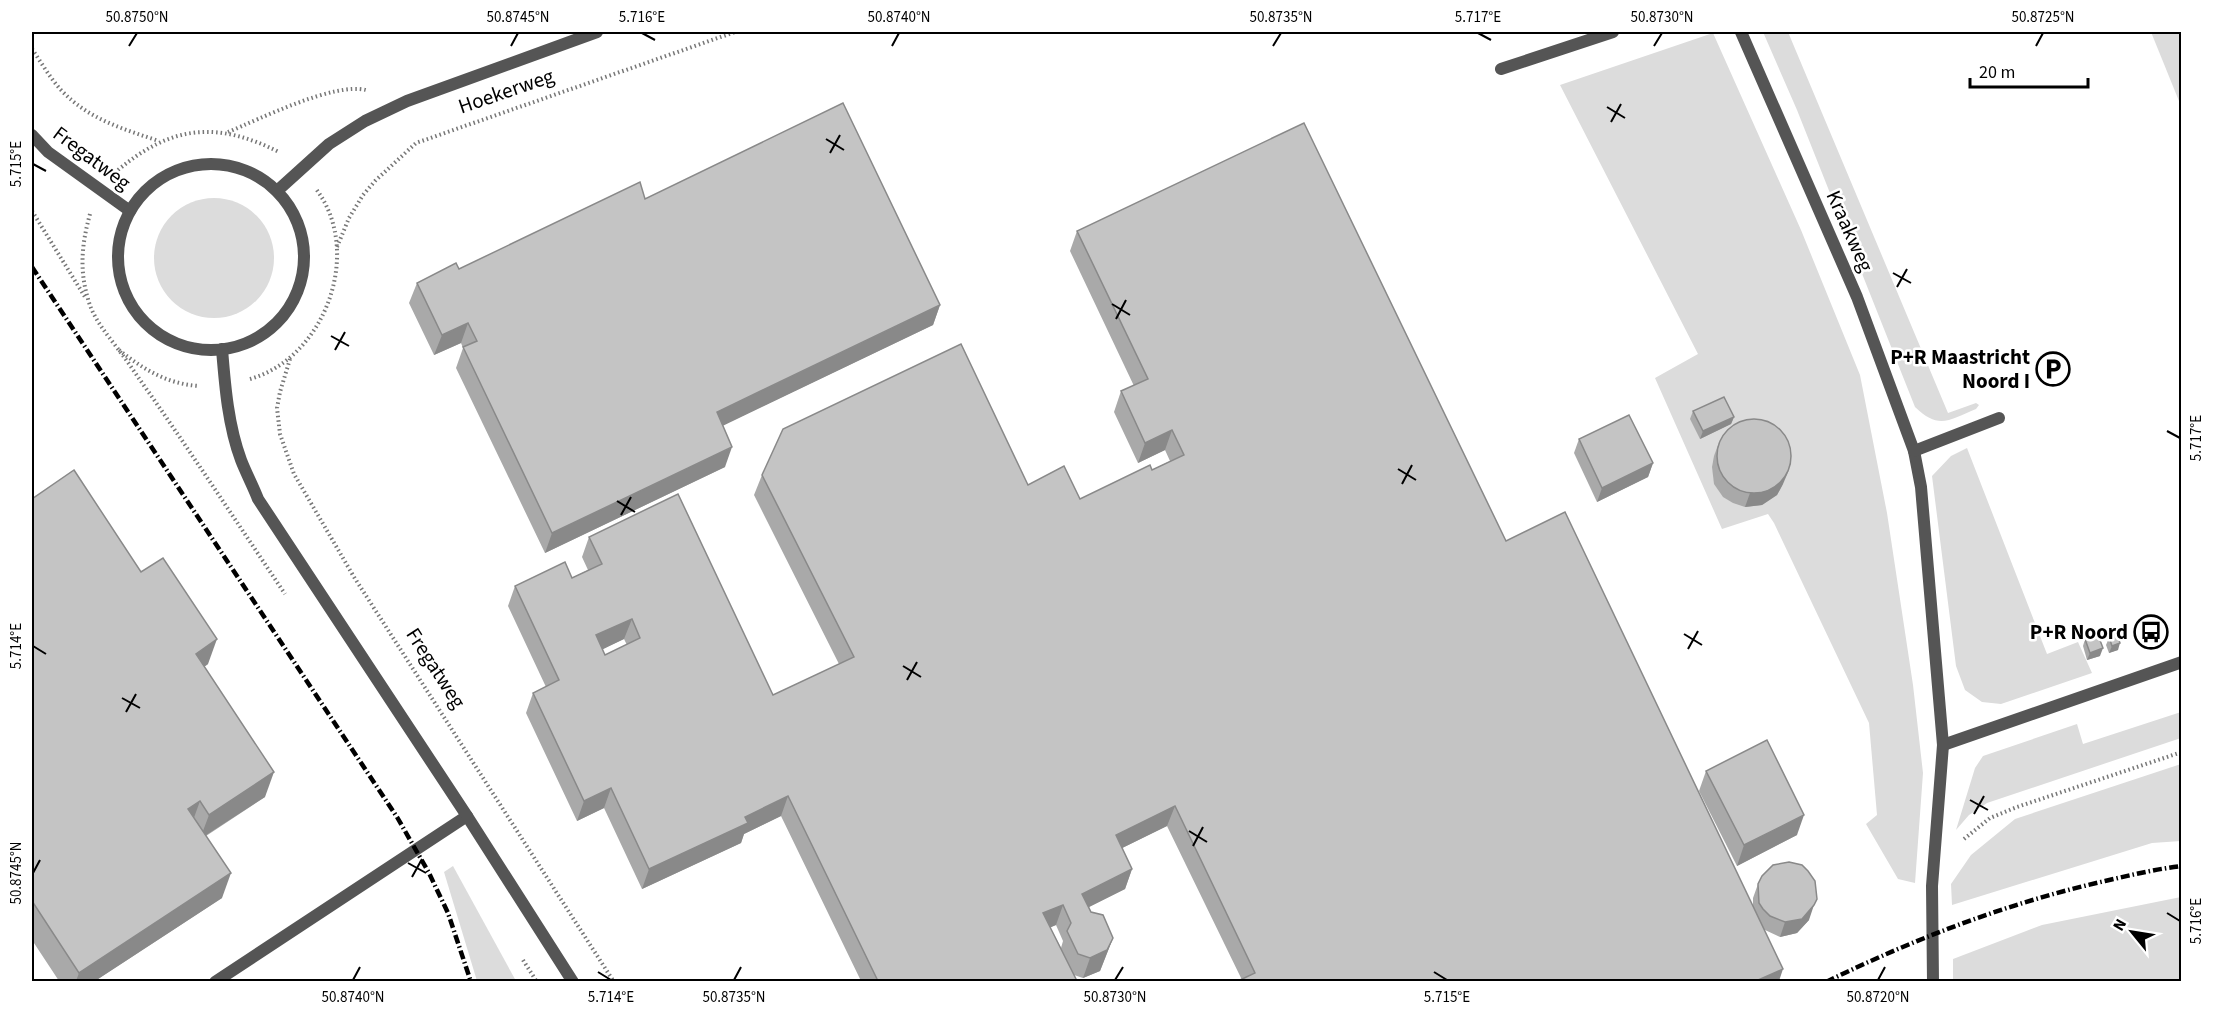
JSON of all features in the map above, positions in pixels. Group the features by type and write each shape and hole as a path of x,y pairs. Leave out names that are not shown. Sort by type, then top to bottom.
{"street":[{"name":"Hoekerweg","path":"277,191 338,138 365,121 407,101 597,32"},
{"path":"1501,69 1613,32"},
{"name":"Kraakweg","path":"1741,32 1857,297 1914,450 1921,487 1942,745 1933,866 1931,935 1934,981"},
{"name":"Fregatweg","path":"32,135 48,152 130,211"},
{"path":"220,164 241,168 261,178 277,191 290,206 298,222 303,240 304,260 302,278 296,296 286,313 273,327 257,338 240,345 222,350 201,350 163,337 146,324 133,309 124,290 119,270 118,250 122,230 130,211 142,194 159,180 178,170 199,165 220,164"},
{"path":"222,350 232,426 240,459 258,499 573,981"},
{"path":"1914,450 1999,418"},
{"path":"1942,745 2181,662"},
{"path":"215,981 467,816"}],"path":[{"name":"Hoekerweg","path":"337,248 349,218 363,195 416,143 735,32"},
{"name":"Fregatweg","path":"32,49 60,89 76,104 112,126 160,141"},
{"path":"228,132 330,91 358,88 407,101"},
{"path":"88,301 81,256 84,234 91,212 101,191 117,171 137,154 160,141 193,132 228,132 255,140 280,152 301,170 319,193 331,219 337,248 336,279 327,309 311,336 290,358 260,377 225,386 196,386 168,380 142,368 119,350"},
{"path":"32,211 88,301 101,328 119,350 290,602"},
{"name":"Fregatweg","path":"290,358 279,392 277,408 280,434 294,474 354,577 614,981"},
{"path":"1933,866 1990,818 2016,807 2181,752"},
{"path":"518,951 537,981"}],"shaded area":[{"path":"1763,32 1788,32 1948,413 1976,403 1979,405 1976,409 1951,419 1938,421 1931,419 1915,407 1797,110"},
{"path":"2151,32 2181,32 2181,106"},
{"path":"1713,33 1801,230 1860,375 1887,513 1913,685 1923,773 1915,883 1898,879 1866,824 1877,815 1869,723 1774,523 1768,514 1722,529 1655,378 1698,354 1560,85"},
{"path":"214,198 237,202 257,215 270,235 274,258 270,281 257,301 237,314 214,318 191,314 171,301 158,281 154,258 158,235 171,215 191,202"},
{"path":"1967,448 2047,654 2078,642 2092,673 2001,704 1982,702 1965,690 1956,666 1932,476 1951,456"},
{"path":"2181,712 2181,738 1987,803 1969,815 1956,830 1975,768 1983,756 2077,724 2083,744"},
{"path":"2181,764 2181,841 2152,843 1952,905 1951,884 1971,855 2015,819"},
{"path":"453,866 516,981 477,981 444,872"},
{"path":"2181,897 2181,981 1953,981 1953,959 2042,925"}],"building":[{"path":"843,103 940,305 717,412 732,447 552,533 463,347 477,341 468,323 442,335 417,283 456,263 459,269 640,182 645,199"},
{"path":"1304,123 1506,541 1565,512 1783,969 1756,981 1238,981 1255,973 1175,806 1116,835 1132,869 1082,894 1091,912 1103,915 1113,938 1107,950 1090,958 1078,954 1067,931 1071,923 1063,905 1043,913 1077,981 878,981 788,796 745,817 748,823 649,869 611,788 584,801 533,693 559,680 515,586 565,562 572,578 602,564 589,537 678,494 773,695 854,657 762,475 783,429 961,344 1028,485 1064,466 1080,499 1150,465 1152,470 1184,455 1172,430 1145,443 1121,391 1148,379 1077,231","holes":["632,619 640,638 605,655 596,635"]},
{"path":"1724,397 1734,417 1703,431 1693,411"},
{"path":"1629,415 1653,463 1602,488 1579,439"},
{"path":"1754,419 1768,422 1780,430 1788,442 1791,456 1788,470 1780,482 1768,490 1754,493 1740,490 1728,482 1720,470 1717,456 1720,442 1728,430 1740,422"},
{"path":"74,470 141,572 163,558 217,639 196,654 274,772 209,815 200,801 188,809 231,873 79,973 32,901 32,499"},
{"path":"2116,629 2120,643 2112,646 2109,637 2113,636 2112,631"},
{"path":"2098,635 2103,648 2090,653 2085,639"},
{"path":"1767,740 1804,815 1744,845 1706,771"},
{"path":"1789,862 1802,865 1808,871 1815,881 1817,899 1802,919 1785,922 1770,916 1763,909 1759,903 1758,884 1762,876 1773,865"}],"railway":[{"path":"32,267 397,817 429,873 448,913 471,982"},
{"path":"1826,982 1894,951 1998,911 2105,881 2182,866"}],"place":[{"name":"P+R Maastricht Noord I","path":"2053,369"},
{"name":"P+R Noord","path":"2151,632"}]}
